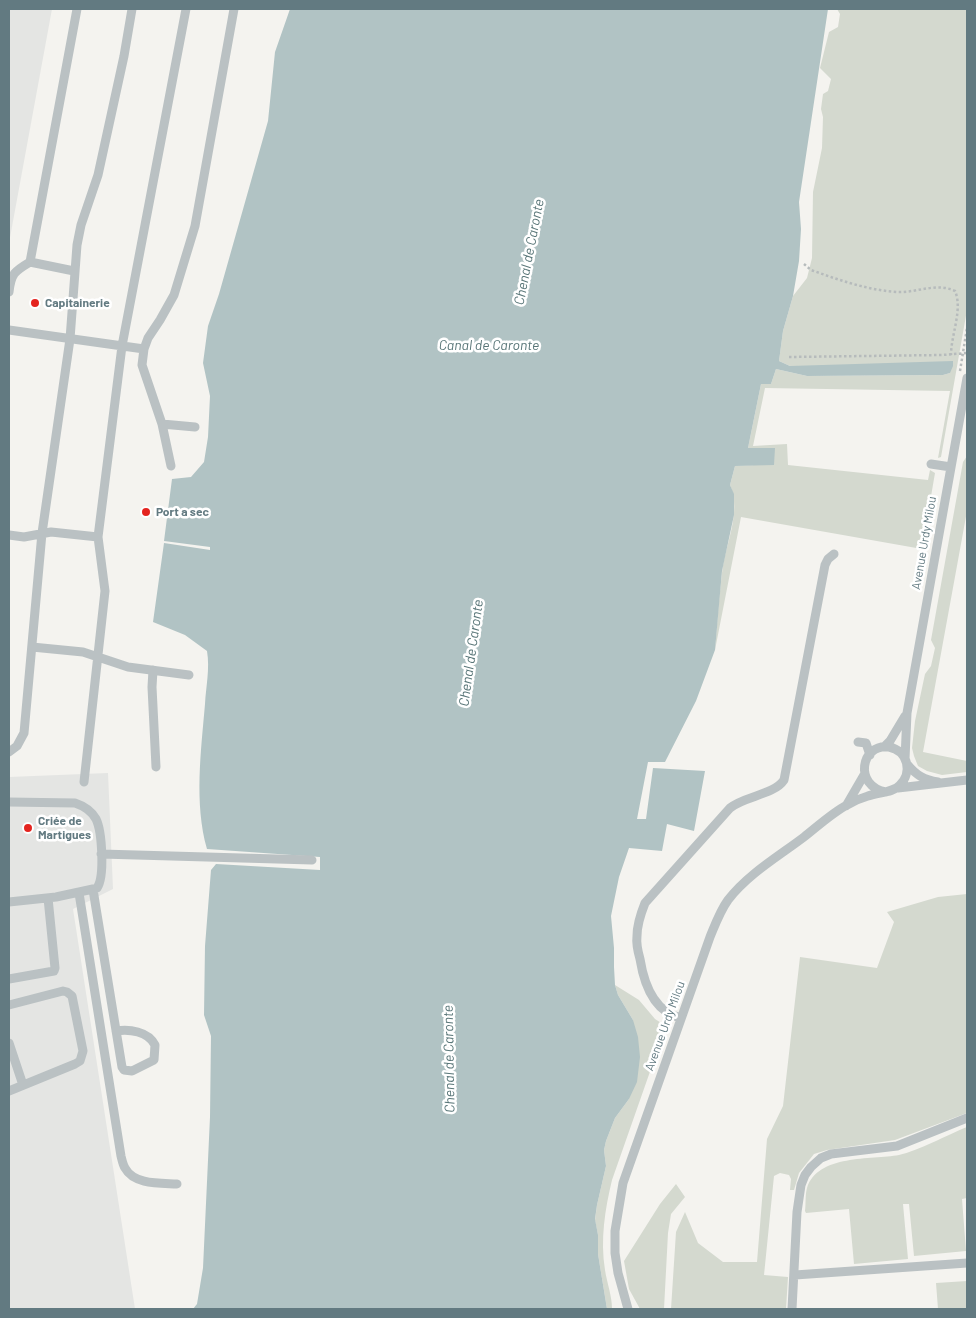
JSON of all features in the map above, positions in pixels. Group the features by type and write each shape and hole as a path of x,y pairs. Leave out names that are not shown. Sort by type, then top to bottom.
{"street":[{"path":"30,262 77,9"},
{"path":"9,752 17,746 24,733 42,533 70,339 74,271 81,225 98,175 124,56 132,9"},
{"path":"84,782 104,590 98,537 122,346 186,9"},
{"path":"171,466 162,424 142,365 144,349 148,338 174,295 195,226 234,9"},
{"path":"9,292 10,280 16,271 30,262 74,271"},
{"path":"9,330 144,349"},
{"name":"Avenue Urdy Milou","path":"906,762 907,713 967,378"},
{"path":"162,424 195,427"},
{"path":"931,464 951,467"},
{"path":"9,536 24,537 42,533 72,533 98,537"},
{"path":"681,1018 667,1013 651,995 644,980 637,943 643,908 645,902 736,802 777,787 784,780 825,565 834,554"},
{"path":"32,648 84,652 120,665 189,676"},
{"path":"153,670 152,687 156,766"},
{"name":"Avenue Urdy Milou","path":"884,747 907,713"},
{"path":"858,742 866,743 870,755"},
{"path":"941,783 921,778 914,774 896,750 884,747 875,750 867,758 864,765 864,775 871,786 886,792 898,788 967,780"},
{"path":"898,788 905,780 908,772 906,762"},
{"name":"Avenue Urdy Milou","path":"846,806 864,775"},
{"name":"Avenue Urdy Milou","path":"628,1309 618,1273 615,1231 623,1184 710,938 726,902 736,890 754,875 846,806 868,796 886,792"},
{"path":"9,802 75,803 83,806 95,818 99,827 101,854 100,884 97,888 65,896 9,902"},
{"path":"101,854 312,860"},
{"path":"93,889 116,1031 122,1066 124,1070 132,1070 154,1060 155,1045 150,1038 131,1030 116,1031"},
{"path":"79,892 119,1147 125,1168 132,1177 144,1181 177,1184"},
{"path":"9,979 54,971 48,898"},
{"path":"9,1005 63,991 67,992 72,996 83,1051 80,1061 9,1091"},
{"path":"9,1043 23,1085"},
{"path":"792,1309 798,1195 804,1175 821,1158 831,1154 897,1146 967,1118"},
{"path":"795,1275 967,1263"}],"path":[{"path":"804,264 811,270 869,289 899,292 947,287 955,290 957,296 955,330 951,355"},
{"path":"959,372 967,328"},
{"path":"790,357 951,355 967,353"}],"shaded area":[{"path":"9,9 52,9 9,243"},
{"path":"837,9 967,9 967,310 941,457 938,458 950,391 765,388 753,446 787,444 788,465 928,480 930,470 935,473 922,549 741,517 715,650 722,573 734,517 733,495 730,485 735,466 774,464 748,448 761,384 771,384 776,369 807,376 943,375 950,373 790,366 779,361 783,331 793,296 807,278 812,258 813,192 822,148 823,117 821,109 823,94 828,91 831,79 820,68 829,32 838,27 840,14"},
{"path":"967,456 967,511 923,752 967,761 967,772 942,775 927,771 918,766 912,748 915,721 925,674 931,666 935,648 931,640 963,462"},
{"path":"108,773 113,889 73,909 135,1309 9,1309 9,777"},
{"path":"967,894 967,1113 895,1140 827,1150 814,1154 799,1173 794,1190 790,1190 791,1179 789,1175 780,1173 774,1176 764,1275 788,1277 786,1309 671,1309 676,1232 685,1212 698,1243 723,1262 757,1262 767,1139 783,1106 800,957 877,968 894,922 887,912 938,897"},
{"path":"615,985 639,1000 655,1019 666,1026 609,1191 603,1236 605,1270 612,1304 612,1309 607,1309 598,1254 598,1235 595,1220 606,1166 604,1150 606,1141 615,1118 629,1099 633,1020 618,995"},
{"path":"967,1127 967,1198 962,1199 966,1251 914,1256 909,1204 903,1204 908,1259 854,1264 849,1209 806,1213 807,1188 813,1177 822,1169 847,1161 907,1153"},
{"path":"676,1184 685,1197 671,1214 668,1233 664,1309 640,1309 629,1289 624,1261 660,1204"},
{"path":"967,1281 967,1309 938,1309 936,1283"}],"water":[{"name":"Canal de Caronte","path":"290,9 828,9 799,202 801,229 799,261 793,296 783,331 779,361 790,366 953,361 950,373 943,375 807,376 776,369 771,384 761,384 748,448 775,448 774,465 735,466 730,485 734,494 734,515 722,571 715,650 696,701 665,762 648,762 637,819 646,819 653,768 705,771 694,831 667,824 662,851 629,848 619,877 611,916 615,985 618,995 633,1020 638,1037 640,1057 637,1082 629,1099 615,1118 604,1150 606,1166 595,1219 598,1235 598,1254 607,1309 193,1309 197,1304 203,1268 210,1117 211,1036 204,1015 205,946 211,870 216,864 320,870 320,857 207,849 201,814 200,758 208,671 207,651 185,635 153,622 164,543 210,550 210,547 164,541 172,479 191,477 204,462 208,437 210,396 203,363 208,326 219,294 268,121 275,52"}],"place":[{"name":"Capitainerie","path":"35,303"},
{"name":"Port a sec","path":"146,512"},
{"name":"Criée de Martigues","path":"28,828"}],"water label":[{"name":"Chenal de Caronte","path":"529,252"},
{"name":"Chenal de Caronte","path":"471,653"},
{"name":"Chenal de Caronte","path":"449,1059"}]}
